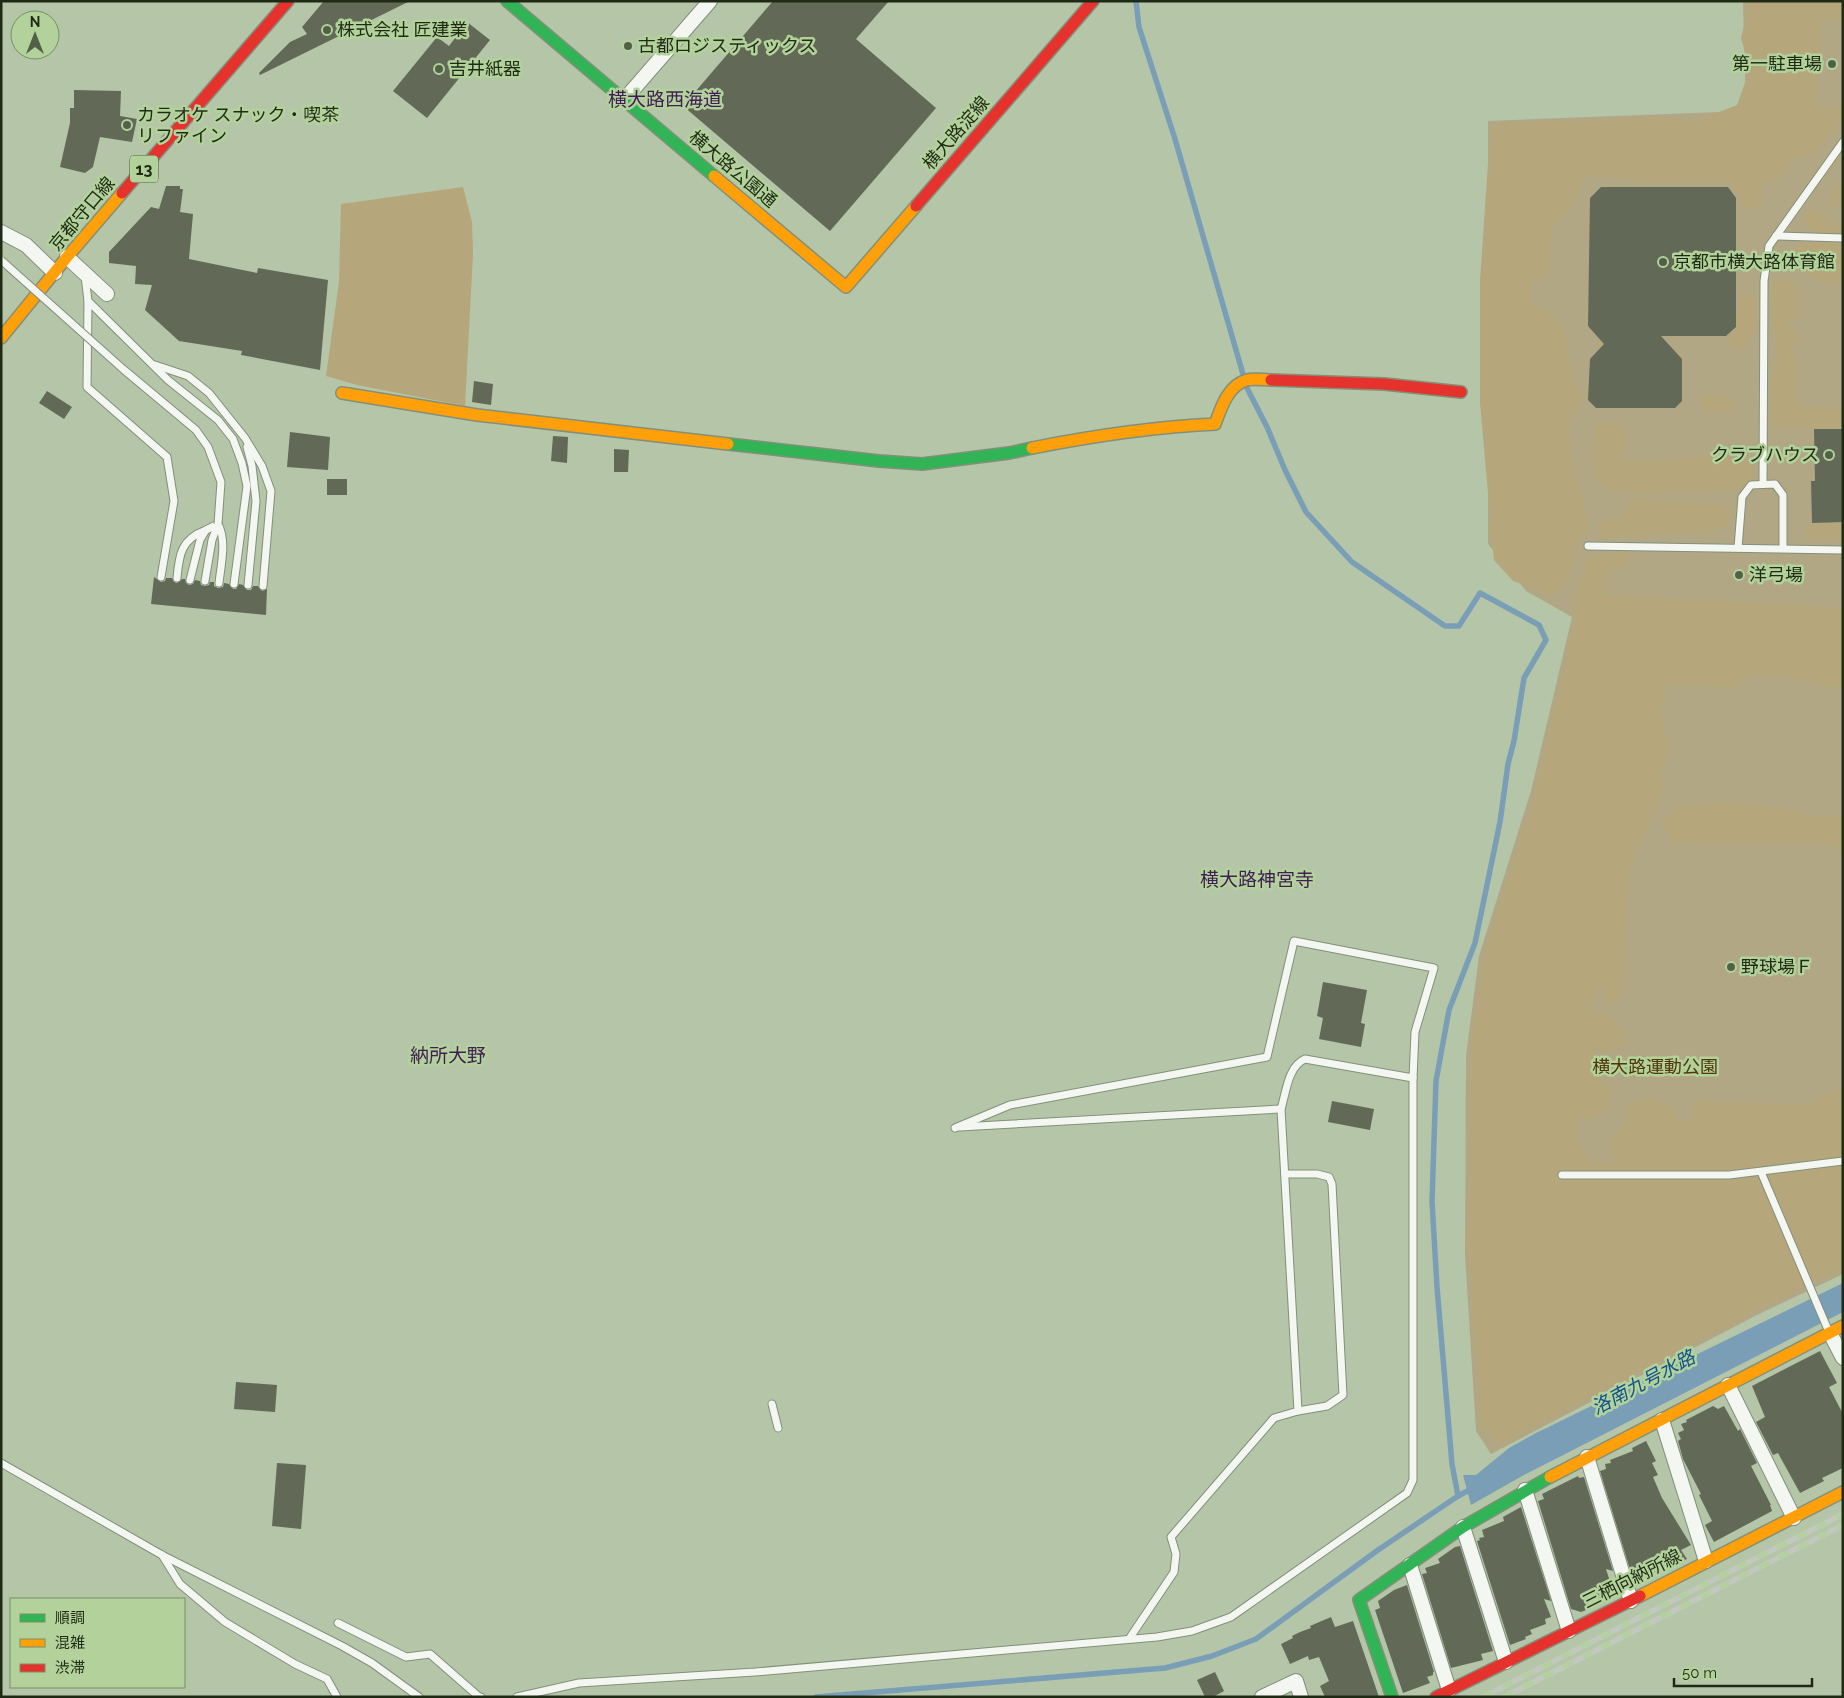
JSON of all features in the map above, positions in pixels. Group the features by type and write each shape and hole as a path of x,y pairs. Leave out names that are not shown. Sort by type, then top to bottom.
{"street":[{"name":"京都守口線","path":"1,338 67,257 288,1"},
{"name":"横大路公園通","path":"507,1 846,287"},
{"path":"624,100 710,1"},
{"name":"横大路淀線","path":"846,287 1093,1"},
{"path":"1,232 26,245 55,273"},
{"path":"67,257 107,294"},
{"path":"342,393 477,415 879,461 922,464 1009,453 1068,441 1160,428 1215,424 1230,392 1244,380 1384,384 1461,392"},
{"path":"1392,1697 1359,1600 1463,1527 1525,1490 1728,1385 1827,1328 1843,1326"},
{"path":"1827,1328 1843,1358"},
{"path":"1728,1385 1794,1518"},
{"path":"1662,1420 1706,1561"},
{"path":"1587,1458 1631,1601"},
{"path":"1525,1490 1569,1631"},
{"name":"三栖向納所線","path":"1443,1694 1631,1601 1843,1492"},
{"path":"1463,1527 1506,1662"},
{"path":"1410,1565 1443,1694"},
{"path":"1262,1697 1296,1681 1301,1697"}],"lane":[{"path":"1763,484 1764,281 1769,246 1843,142"},
{"path":"1776,236 1843,238"},
{"path":"1,260 123,369 196,430 208,447 221,482 218,524 212,540 205,581"},
{"path":"85,273 88,301 87,387 167,457 174,501 161,577"},
{"path":"88,301 168,380 218,420 233,439 242,463 246,486 234,584"},
{"path":"154,365 188,376 209,393 245,438 262,466 271,491 263,586"},
{"path":"245,438 252,466 256,500 248,585"},
{"path":"1738,548 1742,498 1751,485 1763,484 1775,484 1782,495 1783,548"},
{"path":"177,578 179,558 185,545 193,535 218,524"},
{"path":"218,524 223,533 219,583"},
{"path":"190,580 200,540 206,530"},
{"path":"1588,546 1843,550"},
{"path":"517,1697 579,1682 755,1672 1129,1640 1192,1631 1231,1617 1407,1493 1413,1480 1413,1078 1415,1032 1434,968 1294,941 1267,1057 1010,1105 955,1128 1281,1109"},
{"path":"1298,1411 1281,1109 1294,1068 1298,1062 1305,1060 1413,1078"},
{"path":"1562,1175 1729,1175 1843,1161"},
{"path":"1761,1172 1827,1328"},
{"path":"1129,1640 1174,1572 1176,1554 1171,1538 1274,1418 1298,1411 1327,1406 1343,1395 1332,1184 1329,1177 1317,1174 1285,1174"},
{"path":"772,1404 778,1428"},
{"path":"1,1463 162,1555 372,1663 419,1697"},
{"path":"162,1555 180,1584 225,1622 295,1664 327,1679 337,1697"},
{"path":"338,1623 406,1657 430,1654 478,1696 482,1697"}],"green space":[{"name":"横大路運動公園","path":"1743,1 1843,1 1843,1274 1755,1316 1491,1454 1476,1431 1465,1255 1466,1056 1479,956 1531,791 1572,617 1526,591 1488,544 1488,121 1746,111"}],"shaded area":[{"path":"1747,1 1843,1 1843,19 1822,19 1817,108 1843,107 1843,118 1815,154 1793,159 1781,177 1773,181 1761,183 1763,195 1756,208 1743,208 1741,197 1725,180 1661,182 1586,175 1577,199 1552,227 1549,275 1532,282 1532,305 1549,311 1566,331 1569,359 1582,399 1569,422 1572,456 1590,528 1579,539 1570,576 1553,596 1513,581 1494,560 1480,403 1480,281 1490,134 1496,124 1660,117 1698,120 1737,105 1750,69 1741,38 1749,6"},
{"path":"1837,186 1843,186 1843,205 1833,206 1829,204 1830,193"},
{"path":"463,187 472,222 473,254 465,406 357,385 326,376 339,282 341,204"},
{"path":"1808,210 1819,210 1829,220 1843,224 1843,235 1821,235 1804,225 1804,215"},
{"path":"1804,243 1843,244 1843,280 1830,284 1824,283 1812,277 1796,263 1796,248"},
{"path":"1781,277 1795,284 1799,293 1800,319 1789,322 1789,326 1797,331 1800,340 1791,347 1798,362 1796,395 1799,406 1843,409 1843,428 1774,428 1770,381 1778,358 1771,296 1775,282"},
{"path":"1748,293 1757,300 1757,321 1755,332 1743,349 1733,347 1725,339 1737,327 1739,295"},
{"path":"1717,396 1732,398 1735,411 1714,413 1699,406 1700,397"},
{"path":"1611,420 1627,430 1628,446 1618,460 1652,462 1709,454 1741,458 1755,467 1754,479 1736,490 1642,494 1607,491 1593,474 1594,426"},
{"path":"1631,498 1724,505 1734,513 1727,526 1708,532 1602,537 1598,527 1603,520 1620,516"},
{"path":"1843,523 1843,541 1811,539 1806,536 1806,530 1810,525"},
{"path":"1630,552 1630,564 1609,574 1607,594 1835,607 1843,610 1843,688 1786,677 1750,676 1736,687 1667,686 1661,707 1664,732 1673,740 1660,771 1664,788 1655,814 1641,840 1630,869 1623,994 1612,1004 1600,999 1605,991 1599,986 1589,1010 1604,1013 1624,1030 1625,1044 1608,1052 1596,1050 1594,1072 1611,1090 1610,1109 1592,1120 1579,1117 1577,1140 1590,1160 1619,1163 1611,1151 1607,1137 1620,1132 1627,1104 1652,1099 1671,1105 1680,1122 1690,1121 1696,1101 1808,1104 1836,1089 1843,1092 1843,1268 1759,1309 1499,1445 1481,1424 1468,1254 1470,1056 1484,955 1535,790 1576,615 1574,602 1588,557"},
{"path":"1715,802 1760,804 1823,817 1843,815 1843,854 1833,845 1680,843 1669,839 1664,824 1672,807"}],"water":[{"name":"洛南九号水路","path":"1843,1283 1843,1312 1524,1475 1471,1505 1463,1475 1476,1475 1509,1448 1534,1434"}],"building":[{"name":"株式会社 匠建業","path":"324,1 410,1 260,75 259,73 290,42 307,34 302,27"},
{"path":"773,1 889,1 856,39 936,108 830,231 683,106"},
{"name":"吉井紙器","path":"467,22 490,40 427,118 393,91 437,37 449,46"},
{"path":"74,90 121,91 120,116 137,119 132,142 100,137 93,167 85,173 60,167 70,123 70,108 74,108"},
{"path":"166,186 180,186 180,189 183,189 180,212 193,214 189,259 257,273 258,268 328,280 320,370 241,355 242,351 179,341 145,310 152,285 135,284 136,266 109,263 109,252 151,207 159,209"},
{"name":"京都市横大路体育館","path":"1601,187 1728,187 1736,198 1736,327 1726,336 1661,336 1682,359 1682,401 1675,408 1596,408 1588,400 1590,359 1604,344 1588,326 1590,198"},
{"path":"474,381 493,384 491,405 472,402"},
{"path":"47,391 72,407 64,419 39,403"},
{"name":"クラブハウス","path":"1814,429 1843,429 1843,522 1812,523 1811,481 1815,481"},
{"path":"290,432 330,437 328,470 287,467"},
{"path":"553,436 568,437 567,463 551,461"},
{"path":"614,449 629,450 628,472 614,472"},
{"path":"327,479 347,479 347,495 327,495"},
{"path":"154,577 161,582 165,581 166,578 172,578 177,583 185,579 189,585 193,584 195,580 200,581 201,585 205,586 209,585 210,582 214,582 214,586 218,588 223,587 224,583 229,584 233,589 236,589 239,584 243,585 247,590 251,590 253,586 258,586 262,591 267,589 266,615 151,604"},
{"path":"1323,982 1367,990 1361,1023 1365,1024 1361,1047 1319,1039 1323,1018 1317,1016"},
{"path":"1332,1101 1374,1109 1370,1130 1328,1122"},
{"path":"1820,1351 1837,1383 1829,1387 1843,1414 1843,1468 1822,1478 1824,1481 1800,1493 1778,1453 1773,1455 1756,1422 1765,1417 1752,1386"},
{"path":"236,1382 277,1385 275,1412 234,1409"},
{"path":"1713,1406 1718,1409 1724,1406 1738,1431 1740,1429 1757,1463 1751,1466 1771,1505 1772,1511 1714,1542 1705,1525 1712,1521 1683,1459 1678,1441 1681,1439 1678,1433 1684,1430 1681,1424"},
{"path":"1646,1441 1656,1461 1652,1463 1658,1475 1653,1477 1662,1498 1691,1545 1681,1550 1687,1559 1647,1579 1632,1576 1600,1471 1606,1469 1605,1464 1611,1463 1610,1460 1633,1451 1632,1448"},
{"path":"277,1463 306,1465 301,1529 272,1526"},
{"path":"1578,1476 1579,1478 1584,1477 1613,1571 1606,1569 1613,1591 1604,1593 1606,1599 1585,1606 1586,1610 1581,1612 1571,1609 1538,1501 1544,1499 1542,1494"},
{"path":"1521,1507 1551,1601 1544,1599 1551,1617 1545,1619 1546,1624 1530,1630 1532,1634 1525,1637 1526,1639 1510,1645 1477,1541 1480,1540 1479,1538 1484,1537 1482,1530 1504,1521 1503,1517"},
{"path":"1460,1546 1493,1651 1481,1654 1483,1660 1451,1668 1422,1574 1427,1573 1425,1568 1440,1563 1438,1559 1455,1547"},
{"path":"1407,1585 1434,1672 1433,1675 1427,1677 1430,1683 1403,1693 1375,1610 1380,1608 1378,1601 1394,1590"},
{"path":"1331,1617 1335,1627 1353,1621 1379,1697 1325,1697 1320,1686 1329,1681 1319,1657 1309,1660 1308,1656 1290,1664 1281,1644 1293,1638 1292,1636 1311,1628 1310,1626"},
{"path":"1215,1672 1224,1691 1213,1697 1205,1697 1197,1680"}],"waterway":[{"path":"1136,1 1139,27 1175,139 1247,388 1306,512 1352,562 1445,626 1459,626 1480,593 1539,625 1546,640 1524,678 1514,741 1508,764 1500,822 1475,943 1449,1010 1436,1081 1432,1201 1437,1287 1452,1464 1458,1496"},
{"path":"816,1697 1165,1668 1212,1656 1256,1639 1378,1550 1473,1488"}],"railway":[{"path":"1483,1697 1843,1514"},
{"path":"1504,1697 1843,1525"}],"traffic: fast":[{"path":"507,1 714,176"},
{"path":"728,444 922,464 1009,453 1032,448"},
{"path":"1392,1697 1359,1600 1463,1527 1550,1477"}],"traffic: slow":[{"path":"714,176 846,287 916,206"},
{"path":"1,338 122,193"},
{"path":"1032,448 1123,433 1215,424 1226,398 1240,383 1250,379 1271,380"},
{"path":"342,393 477,415 728,444"},
{"path":"1550,1477 1843,1326"},
{"path":"1640,1596 1843,1492"}],"traffic: jam":[{"path":"122,193 288,1"},
{"path":"916,206 1093,1"},
{"path":"1271,380 1384,384 1461,392"},
{"path":"1436,1697 1640,1596"}],"place":[{"name":"株式会社 匠建業","path":"327,30"},
{"name":"古都ロジスティックス","path":"628,46"},
{"name":"第一駐車場","path":"1832,64"},
{"name":"吉井紙器","path":"439,69"},
{"name":"カラオケ スナック・喫茶 リファイン","path":"127,125"},
{"name":"京都市横大路体育館","path":"1663,262"},
{"name":"クラブハウス","path":"1829,455"},
{"name":"洋弓場","path":"1739,575"},
{"name":"野球場Ｆ","path":"1731,967"}],"district":[{"name":"横大路西海道","path":"665,99"},
{"name":"横大路神宮寺","path":"1257,879"},
{"name":"納所大野","path":"448,1055"}]}
